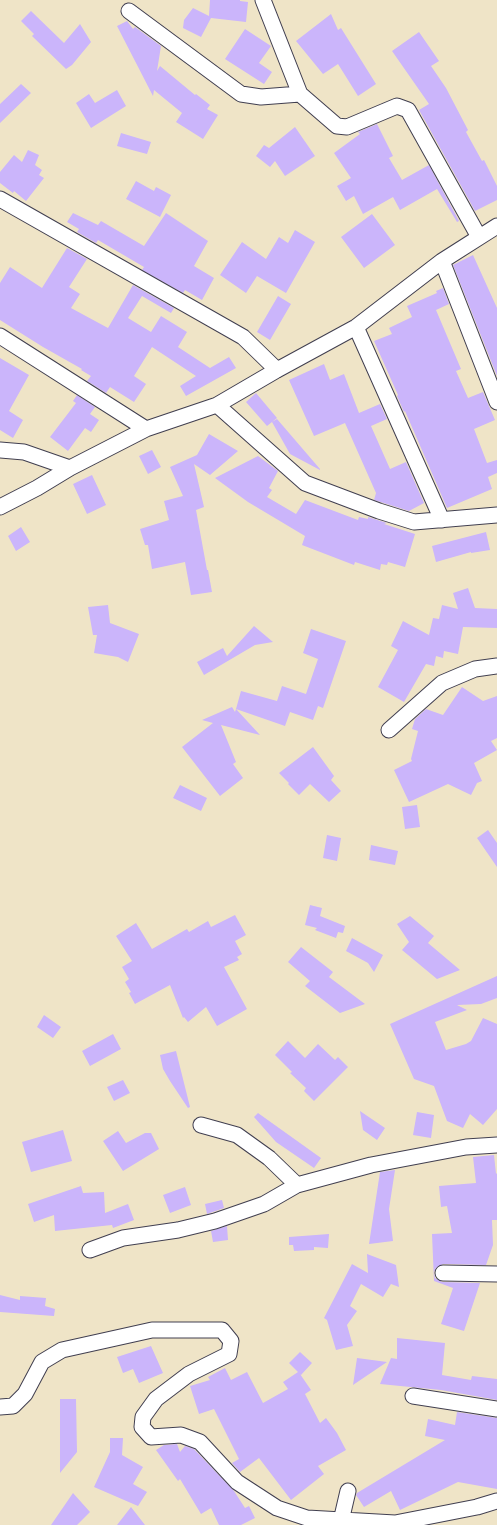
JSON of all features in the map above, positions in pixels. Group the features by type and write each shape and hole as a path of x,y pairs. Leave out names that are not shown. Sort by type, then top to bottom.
{"street":[{"path":"263,0 300,94 337,126 347,127 397,106 408,110 479,237"},
{"path":"129,11 241,94 261,97 300,94"},
{"path":"0,198 243,336 277,370"},
{"path":"0,507 37,488 70,468 146,429 217,405 356,327 442,261 497,226"},
{"path":"442,261 497,402"},
{"path":"356,327 442,520"},
{"path":"0,336 146,429"},
{"path":"217,405 305,483 414,522 497,515"},
{"path":"0,450 24,452 70,468"},
{"path":"389,730 442,683 475,669 497,666"},
{"path":"201,1125 237,1135 269,1158 297,1185"},
{"path":"90,1250 123,1238 178,1230 215,1221 264,1204 297,1185 371,1165 466,1147 497,1145"},
{"path":"443,1273 497,1274"},
{"path":"0,1407 13,1406 25,1394 42,1362 62,1350 152,1330 222,1330 231,1341 229,1354 189,1374 156,1398 143,1417 142,1427 151,1437 180,1435 200,1442 237,1482 277,1508 307,1518 395,1523 477,1507 497,1501"},
{"path":"413,1396 497,1409"},
{"path":"341,1521 348,1491"}],"building":[{"path":"210,0 240,0 248,2 246,22 211,18 201,37 183,28 184,20 193,8 209,16"},
{"path":"31,11 64,43 80,24 91,42 72,65 66,69 32,36 34,34 21,21"},
{"path":"331,14 338,30 341,28 376,84 358,96 338,64 323,74 296,41"},
{"path":"127,21 133,29 135,27 161,46 157,71 160,66 195,95 196,94 210,105 207,109 218,115 203,139 176,122 182,113 154,90 153,96 117,26"},
{"path":"245,29 271,46 259,63 272,72 264,84 225,59"},
{"path":"419,32 439,61 431,66 446,88 468,130 466,132 482,161 484,160 497,186 497,200 475,211 419,110 429,104 392,51"},
{"path":"21,84 31,93 0,123 0,104"},
{"path":"117,90 126,106 91,128 76,103 89,94 95,103"},
{"path":"377,124 393,156 389,158 402,180 429,165 459,221 457,222 437,189 400,210 393,197 363,214 354,196 346,201 337,186 351,178 334,153 360,134 358,132"},
{"path":"295,127 315,156 285,176 275,161 270,167 256,156 264,145 269,148"},
{"path":"121,133 151,142 147,154 117,146"},
{"path":"28,150 39,155 35,165 42,170 39,175 44,178 26,201 14,191 13,193 0,183 0,172 14,155 22,162"},
{"path":"136,181 154,191 156,187 171,195 160,217 126,199"},
{"path":"73,213 98,225 101,221 144,246 166,213 208,241 194,266 214,278 202,300 185,290 183,293 142,270 144,267 98,240 96,243 77,232 79,229 67,222"},
{"path":"372,214 395,245 364,268 341,237"},
{"path":"295,230 315,242 286,293 257,276 246,293 220,275 242,242 266,259 279,237 288,243"},
{"path":"67,248 87,259 69,287 80,294 71,308 108,328 133,285 174,308 171,313 142,296 128,318 151,332 161,316 187,332 178,347 210,368 229,357 236,368 186,396 180,386 196,376 152,347 134,376 146,384 134,402 110,387 106,393 87,381 91,376 81,370 82,369 0,320 0,283 10,267 42,288"},
{"path":"473,255 497,308 497,376 453,265"},
{"path":"443,288 449,304 436,310 461,369 456,371 468,398 483,392 495,420 474,429 487,463 497,460 497,473 488,477 492,489 447,508 374,341 392,334 389,328 412,317 407,306 437,293 436,291"},
{"path":"278,296 291,304 270,340 257,332"},
{"path":"0,358 29,375 9,411 23,420 13,438 0,430"},
{"path":"324,364 330,380 344,374 359,413 380,404 387,419 371,426 390,469 406,462 424,503 409,511 374,500 376,493 345,423 314,436 289,380"},
{"path":"256,393 277,418 267,426 246,402"},
{"path":"77,395 95,407 90,414 99,420 91,432 85,428 68,451 50,437 76,403 73,401"},
{"path":"277,419 320,470 290,454 272,422"},
{"path":"209,434 238,451 210,475 194,464 204,507 196,510 212,592 191,595 185,562 152,569 148,545 145,545 140,529 169,520 164,501 183,496 170,467 197,455"},
{"path":"152,450 161,467 148,474 139,456"},
{"path":"258,456 278,471 269,488 272,490 267,497 296,514 305,500 358,520 359,517 368,519 368,517 415,534 405,567 388,562 387,565 381,564 380,570 355,562 354,565 302,545 305,536 248,502 215,478"},
{"path":"92,475 106,505 87,514 73,484"},
{"path":"21,527 30,542 16,551 8,536"},
{"path":"486,532 490,550 471,552 436,562 432,546"},
{"path":"468,588 475,608 497,609 497,628 463,627 458,654 444,651 443,658 436,656 434,666 426,664 404,702 378,687 398,650 391,646 403,621 429,635 433,618 439,619 442,605 458,609 453,593"},
{"path":"108,605 110,623 139,634 128,662 118,657 94,653 97,635 93,635 88,607"},
{"path":"254,626 273,642 255,645 204,675 197,662 223,648 227,656"},
{"path":"311,629 346,641 323,708 318,706 313,720 290,712 285,726 236,709 241,691 277,701 282,686 306,694 318,659 303,653"},
{"path":"462,687 483,701 497,696 497,738 491,741 497,750 474,763 482,781 477,783 471,795 448,784 409,802 394,770 412,761 411,759 418,731 412,729 415,719 426,709 443,715"},
{"path":"232,707 235,712 236,709 260,735 221,725 236,762 233,764 243,778 220,796 182,747 213,723 202,720"},
{"path":"313,747 334,776 331,780 341,791 329,802 310,784 299,795 279,773"},
{"path":"180,785 207,798 201,811 173,798"},
{"path":"417,805 420,827 405,829 402,807"},
{"path":"488,830 497,843 497,867 477,838"},
{"path":"327,835 341,838 337,861 323,858"},
{"path":"371,845 398,851 395,865 369,860"},
{"path":"310,905 322,908 320,916 345,926 343,933 338,932 336,938 315,930 317,928 305,925"},
{"path":"235,915 246,935 235,941 242,954 237,957 239,960 224,967 247,1009 217,1026 206,1007 188,1022 184,1017 183,1018 170,985 135,1004 129,993 131,992 125,982 129,979 122,967 132,961 116,936 136,923 152,949 187,929 189,932 208,921 211,927"},
{"path":"410,916 434,936 428,943 460,970 437,979 402,950 409,942 397,924"},
{"path":"352,938 383,955 374,972 368,963 346,951"},
{"path":"301,947 333,972 329,977 365,1004 340,1013 305,986 310,981 288,962"},
{"path":"497,976 497,998 481,1004 457,1005 467,1010 435,1022 446,1050 471,1041 483,1018 497,1024 497,1109 483,1125 470,1114 463,1128 447,1121 434,1086 414,1079 390,1024"},
{"path":"44,1015 61,1027 53,1038 37,1027"},
{"path":"113,1034 121,1049 90,1066 82,1051"},
{"path":"288,1041 305,1058 318,1044 335,1060 338,1057 348,1067 314,1101 304,1091 306,1088 290,1073 292,1072 275,1055"},
{"path":"176,1051 190,1107 188,1108 163,1069 160,1055"},
{"path":"123,1080 130,1093 114,1101 107,1087"},
{"path":"360,1111 385,1128 377,1140 363,1130"},
{"path":"417,1112 434,1115 431,1138 413,1135"},
{"path":"258,1113 321,1158 314,1168 276,1142 254,1117"},
{"path":"63,1130 72,1161 31,1172 22,1142"},
{"path":"118,1131 126,1143 145,1133 151,1133 159,1149 123,1171 103,1141"},
{"path":"494,1155 496,1174 497,1173 497,1220 492,1220 493,1245 486,1265 443,1264 436,1268 434,1272 435,1278 442,1282 480,1283 464,1331 441,1324 453,1288 434,1281 432,1234 452,1233 447,1206 441,1207 439,1186 476,1183 473,1157"},
{"path":"395,1170 389,1209 393,1241 369,1244 380,1172"},
{"path":"81,1186 83,1193 104,1192 105,1213 128,1204 134,1220 113,1228 112,1225 55,1231 54,1215 34,1222 28,1204"},
{"path":"185,1187 191,1205 170,1213 163,1195"},
{"path":"222,1200 224,1208 207,1214 205,1204"},
{"path":"227,1226 228,1240 213,1242 211,1231"},
{"path":"329,1234 328,1248 314,1247 314,1250 294,1251 293,1245 289,1245 289,1237"},
{"path":"367,1254 396,1265 399,1287 391,1284 383,1297 361,1284 350,1306 357,1311 347,1325 353,1346 336,1350 327,1320 324,1318 352,1264 368,1273"},
{"path":"0,1295 20,1300 20,1296 46,1298 45,1306 55,1309 54,1316 0,1312"},
{"path":"397,1338 445,1343 442,1375 471,1380 472,1376 497,1379 497,1400 441,1390 380,1384 391,1358 397,1359"},
{"path":"151,1346 163,1373 139,1383 133,1369 123,1373 117,1357"},
{"path":"300,1352 312,1363 301,1375 300,1374 311,1390 305,1394 320,1423 326,1418 337,1433 346,1450 318,1466 324,1474 291,1500 259,1458 240,1472 232,1463 239,1459 214,1409 199,1414 190,1386 210,1380 208,1377 225,1368 231,1380 247,1372 263,1403 288,1389 283,1382 298,1372 289,1363"},
{"path":"357,1358 387,1362 353,1385"},
{"path":"60,1399 76,1399 77,1452 60,1473"},
{"path":"457,1412 497,1418 497,1489 458,1482 400,1510 391,1491 364,1507 356,1495 357,1493 445,1440 425,1436 428,1419 455,1425"},
{"path":"110,1438 123,1438 122,1455 143,1467 133,1484 147,1492 138,1506 94,1487 110,1452"},
{"path":"177,1444 180,1452 185,1446 194,1449 234,1491 245,1508 249,1506 255,1518 241,1525 219,1525 211,1508 201,1514 180,1479 178,1481 156,1450 164,1445"},
{"path":"73,1493 90,1512 77,1525 51,1525"},
{"path":"131,1507 145,1525 117,1525"}]}
